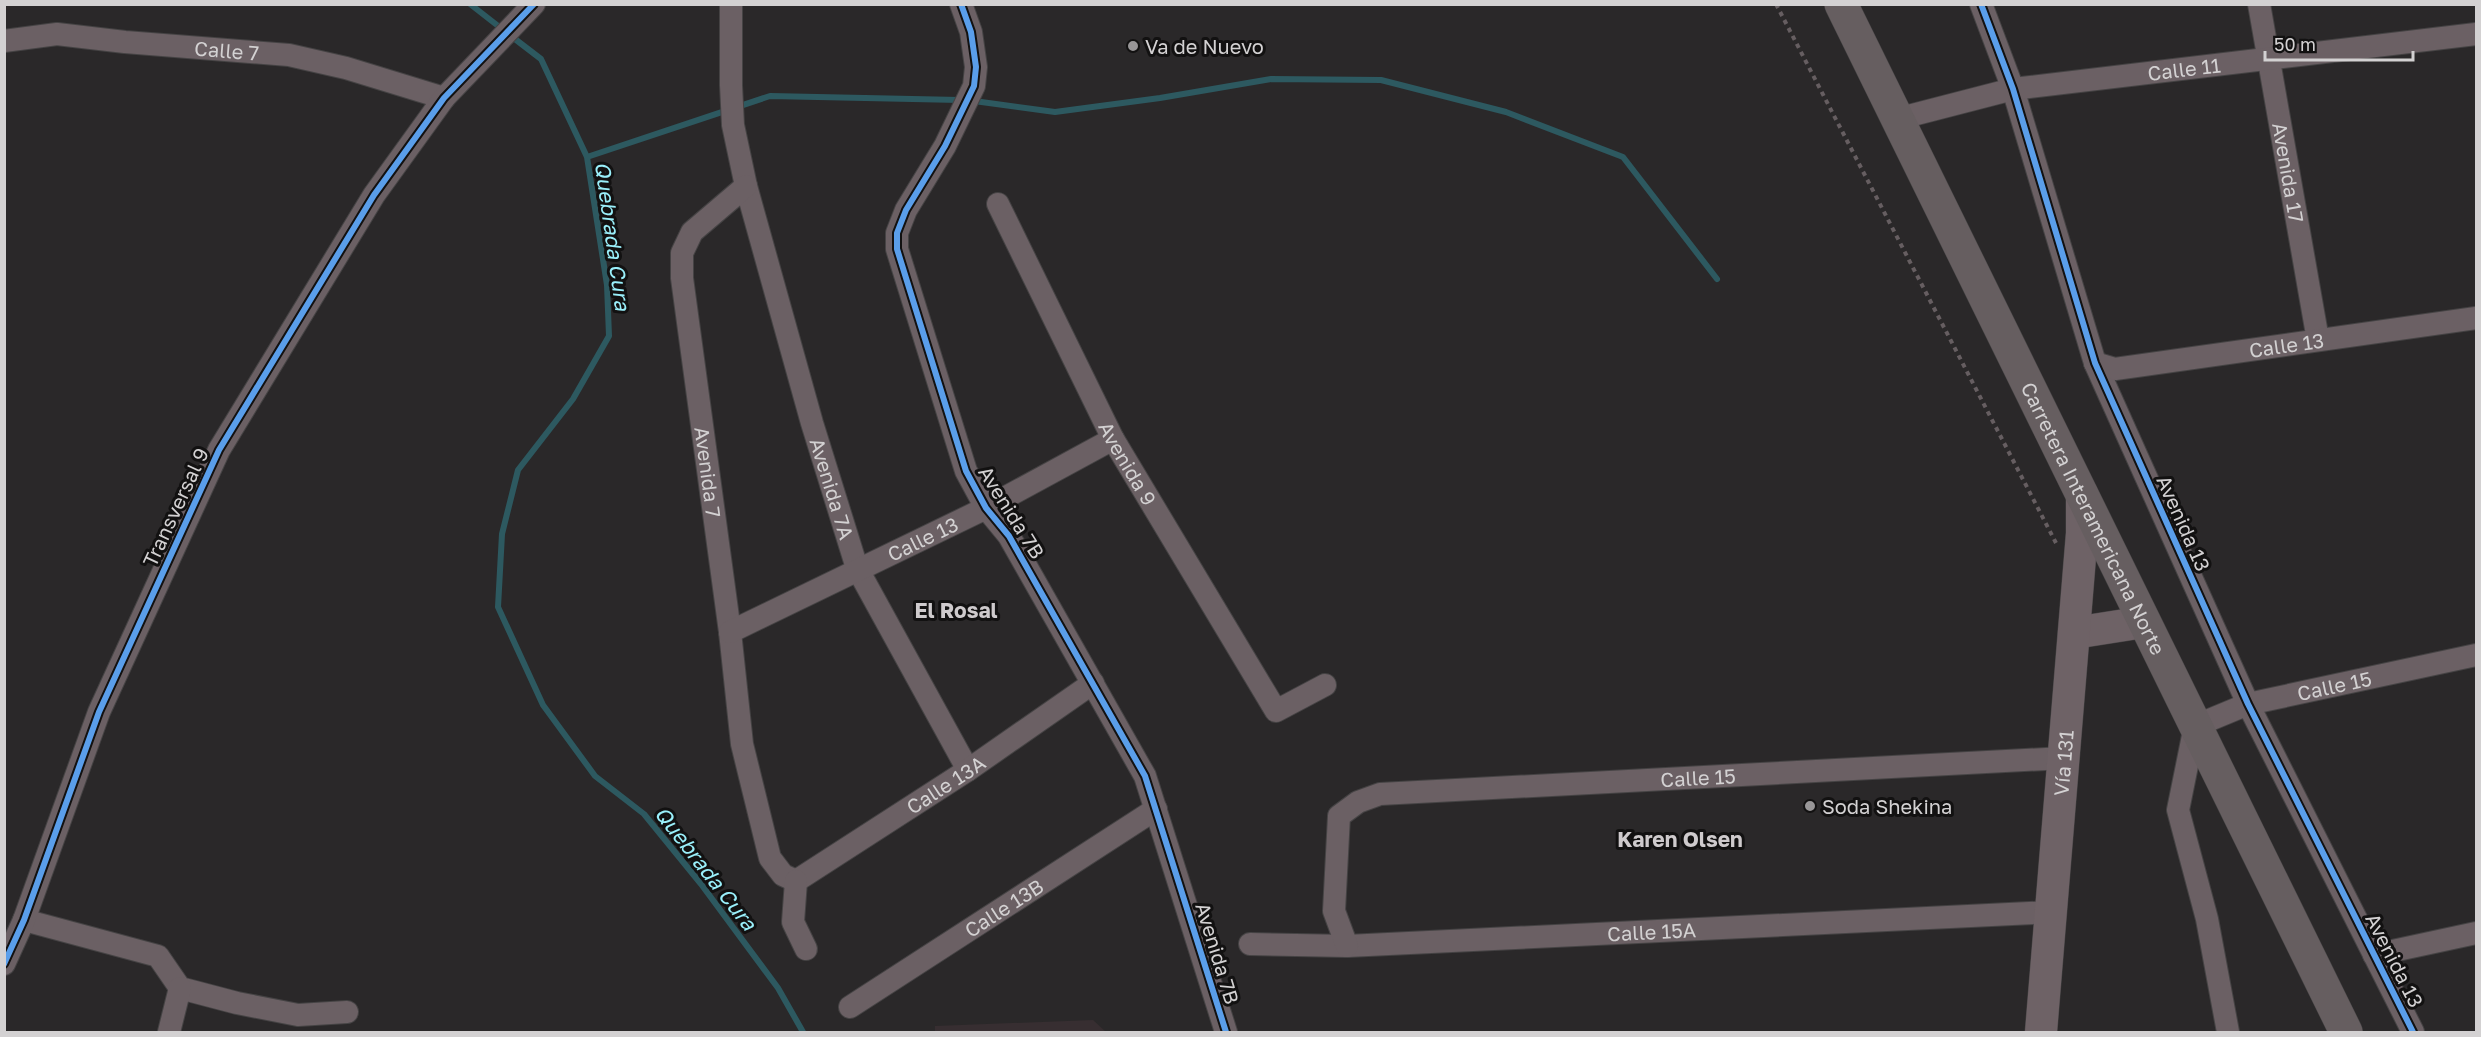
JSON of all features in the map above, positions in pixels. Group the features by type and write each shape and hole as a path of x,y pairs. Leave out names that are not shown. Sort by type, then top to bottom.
{"highway":[{"name":"Carretera Interamericana Norte","path":"1841,4 2082,494 2135,623 2195,726 2346,1032"}],"main road":[{"name":"Vía 131","path":"2041,1032 2074,633 2075,601 2071,542 2082,494"},
{"path":"2074,633 2135,623"}],"street":[{"path":"732,4 733,125 746,186"},
{"name":"Avenida 7B","path":"961,4 971,32 976,68 974,86 953,125 945,146 906,210 897,233 897,249 966,471 986,508 1009,536 1145,776 1226,1032"},
{"name":"Avenida 13","path":"1981,4 2013,89 2095,363 2248,704 2413,1032"},
{"name":"Avenida 17","path":"2259,4 2318,340"},
{"name":"Transversal 9","path":"4,964 24,920 99,712 219,450 374,195 444,98 527,13"},
{"name":"Calle 7","path":"4,41 57,34 289,56 346,68 444,98"},
{"name":"Calle 11","path":"1897,119 2013,89 2476,34"},
{"name":"Avenida 7A","path":"746,186 812,423 857,568 968,770"},
{"name":"Avenida 7","path":"746,186 692,232 682,253 682,278 742,744 770,858 783,875 796,881"},
{"name":"Avenida 9","path":"998,204 1113,439 1276,711 1325,685"},
{"name":"Calle 13","path":"2095,363 2115,369 2476,318"},
{"name":"Calle 13","path":"729,632 857,568 986,508 1113,439"},
{"name":"Calle 15","path":"2195,726 2248,704 2476,655"},
{"name":"Calle 13A","path":"796,881 968,770 1093,683"},
{"path":"2195,726 2178,810 2207,919 2228,1032"},
{"name":"Calle 15","path":"1347,946 1334,911 1339,816 1358,802 1380,794 2064,758"},
{"name":"Calle 13B","path":"850,1007 1156,809"},
{"path":"796,881 793,922 806,949"},
{"name":"Calle 15A","path":"1250,944 1347,946 2052,912"},
{"path":"24,920 158,956 180,988 237,1004 298,1015 347,1012"},
{"path":"2374,955 2476,933"},
{"path":"169,1032 180,988"}],"path":[{"path":"1776,4 2071,542"}],"shaded area":[{"path":"1093,1020 1106,1032 935,1032 935,1026"}],"waterway":[{"name":"Quebrada Cura","path":"470,4 502,29"},
{"name":"Quebrada Cura","path":"511,36 541,59 587,157 607,285 609,336 573,399 518,470 502,534 498,607 543,705 595,776 644,814 701,884 778,988 803,1032"},
{"path":"974,101 1055,112 1160,98 1271,79 1381,80 1506,112 1623,157 1717,279"},
{"path":"587,157 770,96 960,100"}],"cycle path":[{"path":"4,964 24,920 99,712 219,450 374,195 444,98 534,4"},
{"path":"961,4 971,32 976,67 974,86 945,146 906,210 897,233 897,249 966,471 986,508 1009,536 1145,776 1226,1032"},
{"path":"1981,4 2013,89 2095,363 2248,704 2413,1032"}],"place":[{"name":"Va de Nuevo","path":"1133,46"},
{"name":"Soda Shekina","path":"1810,806"}],"district":[{"name":"El Rosal","path":"956,610"},
{"name":"Karen Olsen","path":"1680,839"}]}
